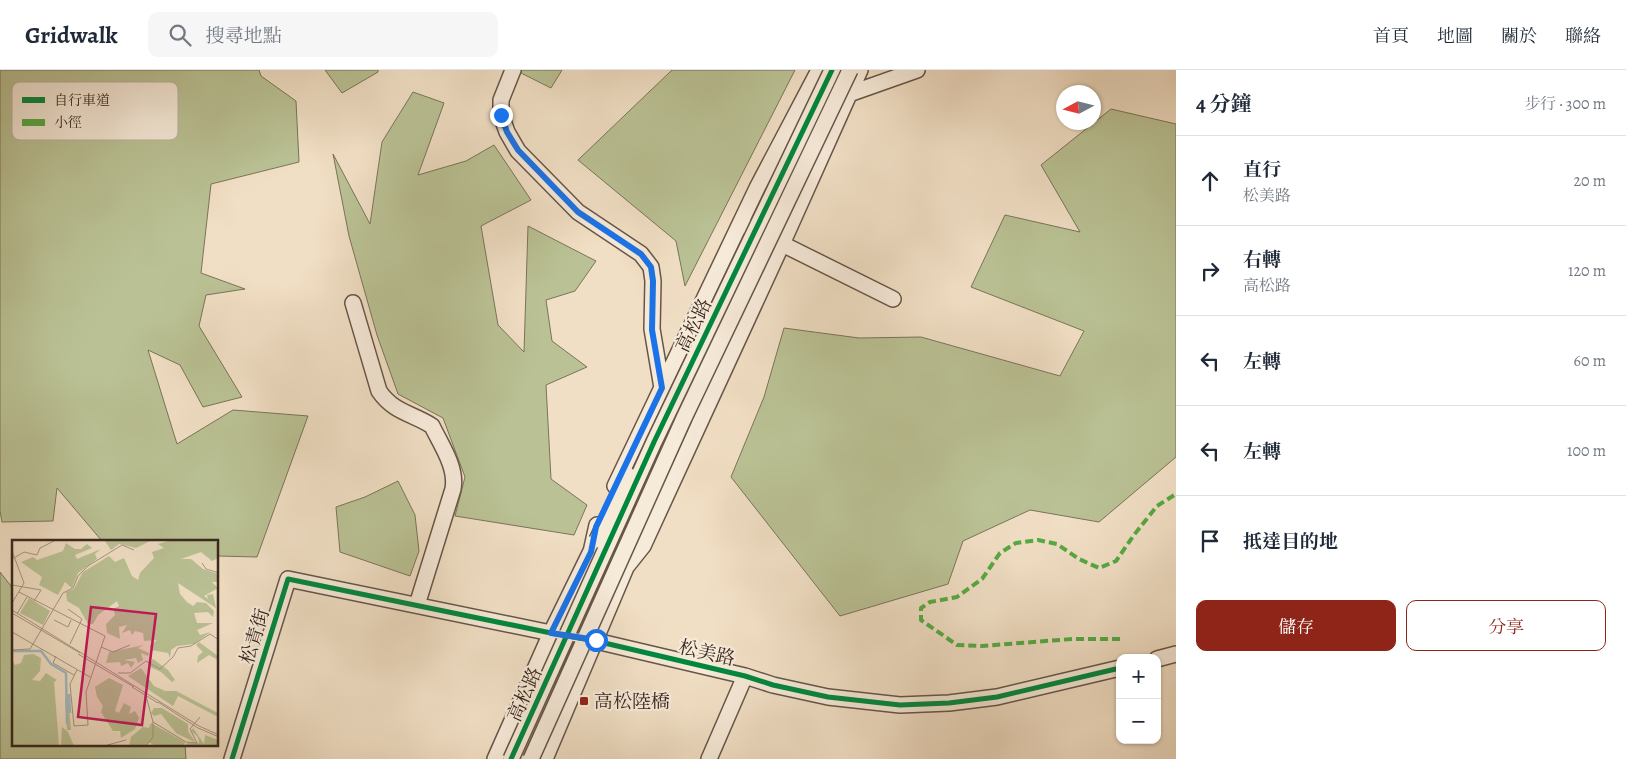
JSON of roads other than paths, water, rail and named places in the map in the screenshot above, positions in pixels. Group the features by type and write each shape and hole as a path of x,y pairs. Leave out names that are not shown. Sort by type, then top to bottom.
{"street":[{"path":"513,70 501,100 501,115 507,132 518,150 578,212 641,254 651,267 653,281 652,330 662,388"},
{"name":"高松路","path":"511,759 654,442 832,70"},
{"name":"高松路","path":"531,759 684,418 850,70"},
{"path":"630,560 643,546 860,70"},
{"path":"815,77 849,94 917,70"},
{"name":"高松路","path":"495,759 551,633 594,546 596,527 757,188 815,77"},
{"path":"594,546 754,214 772,195"},
{"path":"545,759 630,560 780,227 787,201"},
{"path":"740,223 893,299"},
{"path":"353,303 379,391 387,402 403,412 424,420 432,426 453,470 453,489 418,606"},
{"name":"松美路","path":"288,579 551,633 596,640 828,697 900,705 949,703 998,697 1116,669"},
{"name":"松青街","path":"232,759 288,579"},
{"path":"1161,658 1176,654"},
{"path":"709,759 745,676"}],"place":[{"name":"高松陸橋","path":"584,701"}]}
